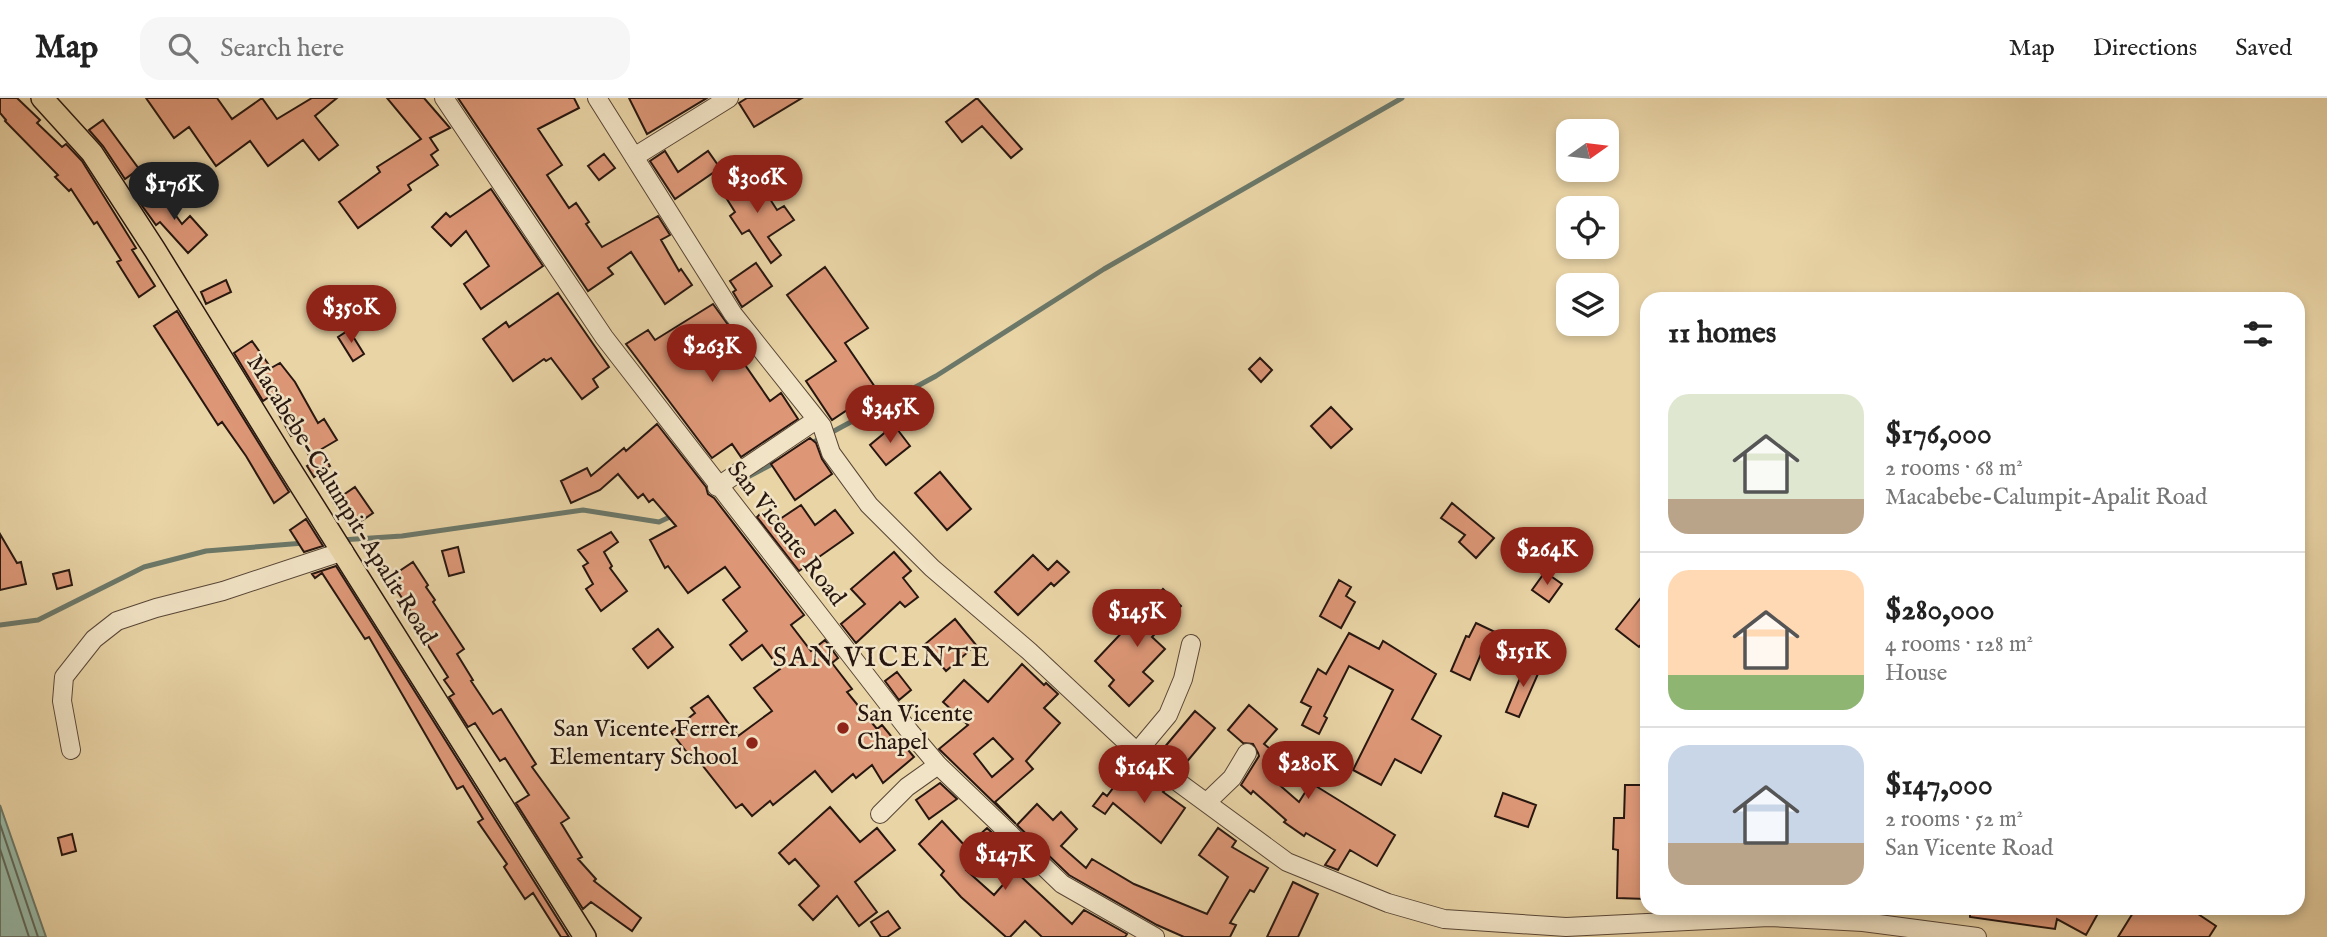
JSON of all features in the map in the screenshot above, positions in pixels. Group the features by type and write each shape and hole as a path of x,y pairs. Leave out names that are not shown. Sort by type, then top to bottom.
{"main road":[{"name":"Macabebe-Calumpit-Apalit Road","path":"42,98 92,153 585,937"}],"street":[{"name":"San Vicente Road","path":"444,98 604,337 721,492 938,765 1062,884 1147,935"},
{"path":"597,98 733,314 819,423 831,453 869,505 932,568 1029,651 1138,752 1287,862 1388,903 1444,919 1566,927 1680,915"},
{"path":"634,157 729,98"},
{"path":"721,492 819,423"},
{"path":"71,750 62,701 64,677 94,639 117,621 223,591 344,551"},
{"path":"1138,752 1168,715 1183,679 1191,644"},
{"path":"1207,802 1232,778 1247,753"},
{"path":"880,814 907,787 938,765"},
{"path":"1716,915 1849,921 1977,937"}],"water":[{"path":"0,805 46,937 0,937"}],"building":[{"path":"0,98 17,98 40,120 37,123 62,147 66,144 82,161 136,248 132,250 155,286 139,297 117,262 121,260 97,222 94,224 71,189 69,191 55,177 58,175 5,121 0,113"},
{"path":"146,98 217,98 232,119 262,98 277,119 312,98 337,98 315,116 338,145 319,160 303,140 268,166 250,141 216,166 189,127 174,138"},
{"path":"387,98 424,98 450,128 430,138 438,150 431,155 438,165 408,185 411,190 358,228 339,202 380,172 377,167 421,139"},
{"path":"458,98 574,98 579,108 538,129 562,165 547,175 569,208 576,203 602,247 658,216 670,235 661,240 679,271 681,269 692,285 665,304 631,252 608,268 613,274 588,291"},
{"path":"629,98 707,98 647,134"},
{"path":"747,98 802,98 754,127 739,103"},
{"path":"977,98 1022,149 1011,158 982,126 962,142 946,122"},
{"path":"103,120 139,169 125,179 89,130"},
{"path":"665,151 678,172 708,151 720,168 675,199 650,161"},
{"path":"604,154 615,168 599,180 588,166"},
{"path":"733,179 740,190 757,179 777,210 784,206 794,220 768,237 781,255 771,263 749,230 742,234 730,216 735,212 720,188"},
{"path":"491,189 543,266 481,309 464,284 489,266 466,231 451,246 432,227 446,213 450,217"},
{"path":"158,191 182,224 190,216 207,235 188,253 160,222 156,225 140,203"},
{"path":"756,263 772,286 742,307 730,281"},
{"path":"825,267 868,328 845,343 877,390 832,420 806,381 836,361 787,295"},
{"path":"226,280 231,292 206,304 201,292"},
{"path":"558,293 609,367 593,379 598,387 582,399 551,358 546,361 544,359 513,381 483,339 506,322 509,327"},
{"path":"713,304 742,344 734,349 770,401 781,393 798,419 741,457 732,444 712,458 626,344 648,330 655,340"},
{"path":"177,311 289,492 274,503 246,456 222,422 218,425 154,326"},
{"path":"349,330 364,354 353,361 338,337"},
{"path":"252,341 271,368 280,363 295,382 318,423 324,419 337,440 320,450 330,466 314,477 307,466 313,462 296,434 291,436 269,397 263,401 234,353"},
{"path":"1260,358 1272,370 1261,382 1249,369"},
{"path":"1331,407 1352,429 1331,448 1311,426"},
{"path":"657,424 706,487 708,494 714,498 804,615 791,625 811,651 825,640 838,658 832,663 852,689 847,692 877,729 882,725 900,747 903,744 914,757 883,783 872,765 856,778 853,774 832,792 815,771 773,805 770,801 752,816 742,804 736,808 699,761 696,764 671,732 695,713 691,708 708,696 738,736 772,711 754,688 780,669 762,645 742,660 730,645 747,631 723,600 740,587 725,567 688,593 668,566 665,568 650,540 676,526 653,499 649,502 643,494 638,498 618,474 600,490 571,503 561,481 587,468 591,476"},
{"path":"894,425 910,446 886,465 870,445"},
{"path":"810,438 816,443 832,474 795,500 771,464"},
{"path":"940,472 971,509 947,530 915,493"},
{"path":"355,487 373,513 351,528 333,502"},
{"path":"1452,503 1494,538 1476,558 1459,542 1465,535 1441,518"},
{"path":"801,505 815,525 835,510 853,533 799,571 757,517 761,513 771,525"},
{"path":"306,519 323,546 304,552 290,530"},
{"path":"611,532 618,542 604,552 612,566 610,568 627,591 601,611 586,589 593,584 583,566 588,563 578,550"},
{"path":"0,534 17,563 21,562 26,584 0,590"},
{"path":"458,547 464,572 449,576 442,551"},
{"path":"894,552 911,571 903,578 918,597 905,607 900,602 856,643 841,624 865,604 851,589"},
{"path":"1033,555 1048,570 1057,561 1069,572 1054,586 1051,583 1018,615 995,592"},
{"path":"413,562 428,585 426,587 435,600 433,602 464,649 457,654 473,680 471,681 493,714 501,709 536,764 532,767 569,818 561,823 582,857 578,859 596,879 594,881 641,918 632,931 591,902 583,909 516,803 529,795 505,758 500,761 475,723 468,727 449,697 454,694 444,680 448,677 427,644 430,641 389,578"},
{"path":"336,566 569,937 561,937 533,893 525,899 504,867 507,864 478,822 483,819 463,786 457,789 369,637 365,639 322,573 315,578 312,574"},
{"path":"69,570 72,585 57,589 53,574"},
{"path":"1545,572 1562,584 1549,602 1532,590"},
{"path":"1339,580 1351,587 1346,596 1355,602 1341,628 1320,616"},
{"path":"1163,589 1181,606 1152,637 1165,649 1143,672 1153,681 1129,706 1109,686 1114,680 1095,661"},
{"path":"1640,599 1640,646 1616,629"},
{"path":"955,619 976,645 946,671 924,645"},
{"path":"1476,623 1495,632 1489,644 1486,642 1470,680 1451,671 1466,636 1469,637"},
{"path":"658,629 673,647 648,668 633,649"},
{"path":"1349,633 1379,649 1383,641 1436,674 1412,719 1441,736 1421,773 1395,759 1381,785 1353,770 1393,690 1349,666 1324,716 1327,718 1319,734 1302,725 1311,707 1301,702 1318,669 1326,674"},
{"path":"1527,661 1541,667 1519,717 1506,712"},
{"path":"1022,664 1058,694 1044,708 1060,723 1026,761 1033,769 995,802 1016,824 939,749 968,725 943,702 964,680 988,702","holes":["993,738 1013,759 992,777 974,754"]},
{"path":"897,672 911,690 899,700 885,681"},
{"path":"1249,705 1277,729 1264,744 1286,762 1278,771 1282,775 1276,782 1299,802 1311,783 1395,835 1377,866 1350,850 1338,870 1325,865 1335,850 1306,833 1304,836 1284,822 1286,820 1253,791 1251,794 1241,785 1259,756 1253,744 1243,743 1228,730"},
{"path":"1195,711 1215,728 1180,770 1162,756 1166,752 1163,749"},
{"path":"1125,772 1142,784 1149,775 1167,788 1163,792 1185,808 1161,843 1113,803 1105,814 1093,806 1103,793 1107,796"},
{"path":"940,783 957,799 929,819 916,800"},
{"path":"1625,785 1640,785 1640,899 1617,898 1618,850 1613,849 1614,818 1624,818"},
{"path":"1503,793 1536,805 1528,827 1495,816"},
{"path":"1037,804 1053,820 1061,812 1077,829 1061,846 1086,868 1092,859 1134,884 1207,914 1228,877 1199,855 1218,828 1236,841 1232,847 1268,868 1254,892 1250,890 1230,923 1236,925 1230,937 1184,937 1157,925 1069,875 1017,825"},
{"path":"830,807 860,842 877,828 895,850 855,882 877,912 859,926 837,896 813,920 799,905 819,886 795,859 789,864 779,853"},
{"path":"942,821 966,847 987,828 999,839 966,870 994,895 1015,871 1072,924 1084,910 1127,934 1125,937 1042,937 1025,921 1010,937 1006,937 961,897 941,875 944,871 919,844"},
{"path":"72,834 76,851 62,855 58,838"},
{"path":"1293,882 1318,894 1298,937 1267,937"},
{"path":"888,911 900,928 887,937 881,937 871,922"},
{"path":"2097,915 2086,935 2057,919 2055,929 1970,917"},
{"path":"2132,915 2200,915 2216,926 2209,937 2118,937"}],"waterway":[{"path":"810,444 936,376 1104,269 1402,98"},
{"path":"742,480 776,462"},
{"path":"341,540 402,536 583,510 659,522 674,515"},
{"path":"0,625 38,620 144,567 206,551 304,543"}],"place":[{"name":"San Vicente Chapel","path":"843,728"},
{"name":"San Vicente Ferrer Elementary School","path":"752,743"}],"district":[{"name":"SAN VICENTE","path":"882,658"}]}
